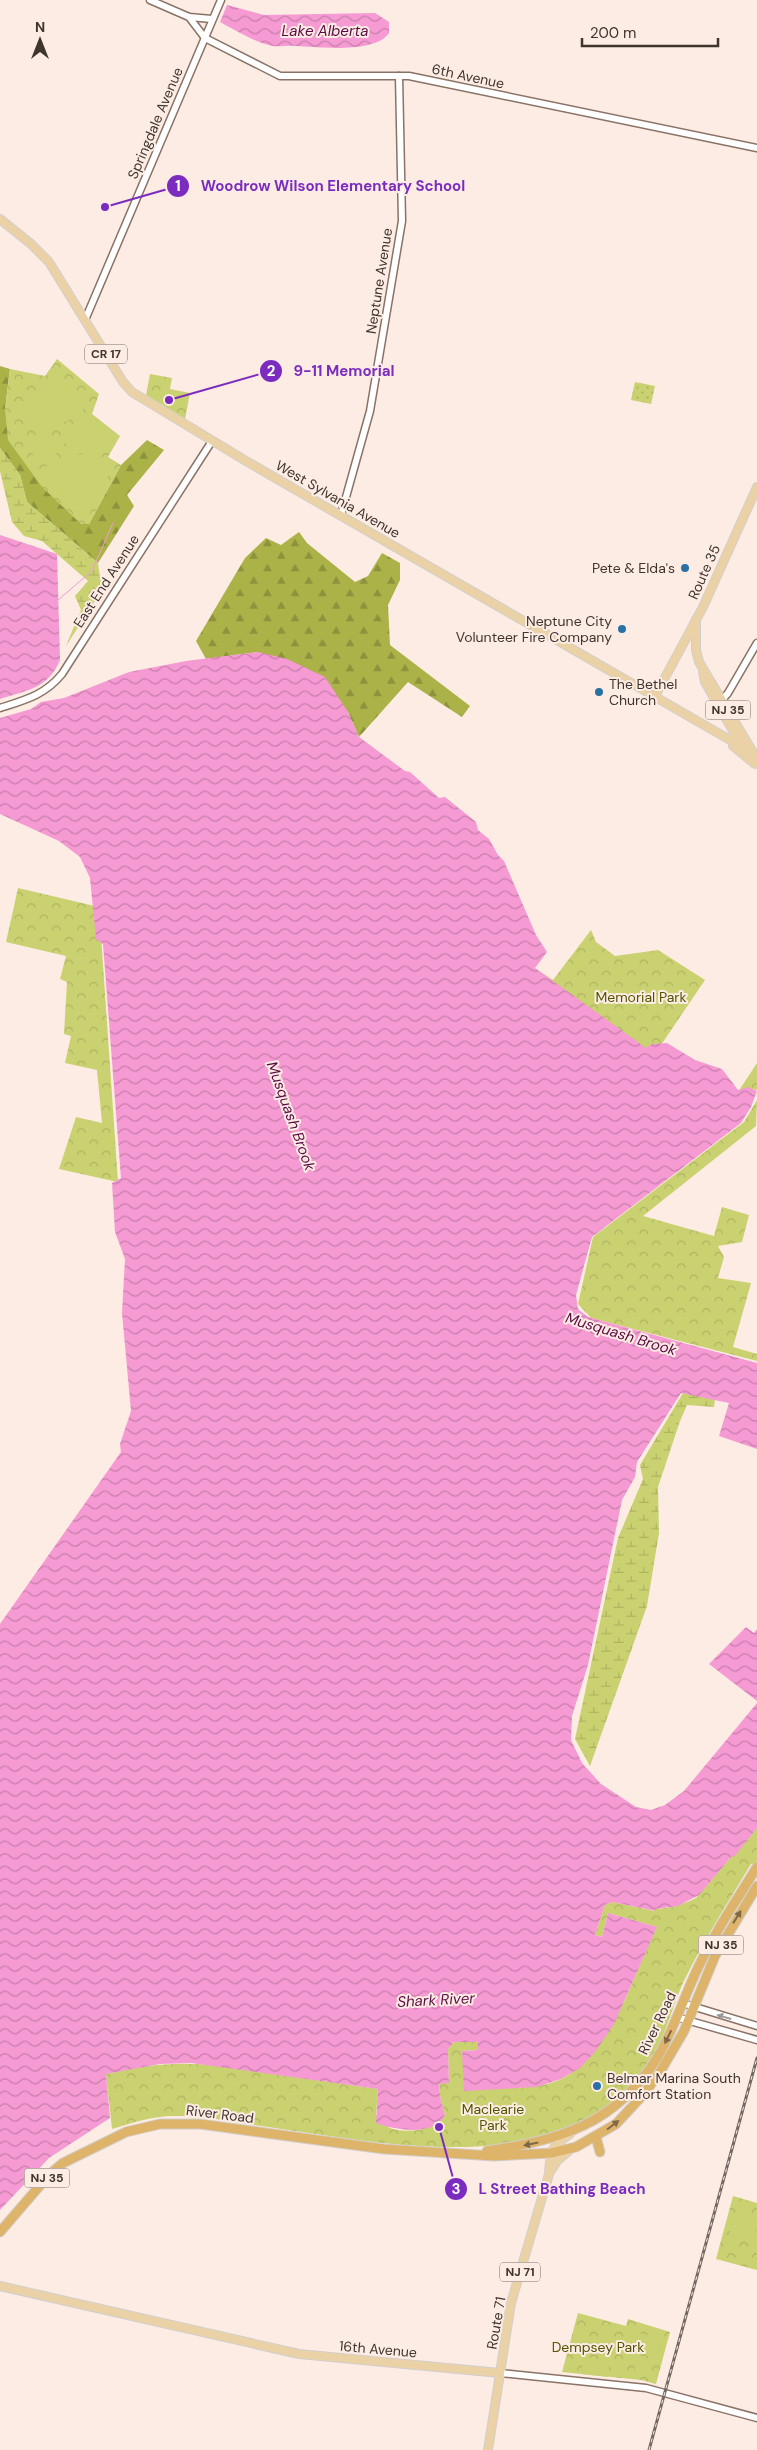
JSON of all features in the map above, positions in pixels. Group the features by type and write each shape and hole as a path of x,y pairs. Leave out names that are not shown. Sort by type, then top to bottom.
{"highway":[{"name":"River Road","path":"474,2153 532,2144 571,2132 612,2107 630,2092 656,2058 713,1939 757,1867"},
{"name":"River Road","path":"0,2232 49,2176 63,2163 107,2140 150,2125 173,2122 200,2124 360,2147 474,2153 494,2156 551,2153 571,2149 596,2137 616,2124 643,2095 667,2060 688,2020 715,1956 757,1886"},
{"path":"596,2137 596,2146 600,2152"}],"main road":[{"name":"West Sylvania Avenue","path":"0,219 31,244 48,262 128,387 212,441 721,737 744,748"},
{"name":"Route 35","path":"703,671 696,650 696,619 757,487"},
{"path":"654,698 696,619"},
{"path":"678,650 696,650"},
{"name":"NJ 35","path":"703,671 722,700 756,762"},
{"name":"NJ 35","path":"703,671 705,682 744,748 756,762"},
{"name":"West Sylvania Avenue","path":"721,737 756,762"},
{"path":"551,2153 558,2142 571,2132"},
{"name":"NJ 71","path":"549,2174 557,2161 571,2149"},
{"name":"NJ 71","path":"549,2174 551,2153"},
{"name":"Route 71","path":"488,2450 511,2303 549,2174"},
{"name":"16th Avenue","path":"0,2286 299,2354 500,2373"}],"street":[{"name":"6th Avenue","path":"150,0 189,17 212,19"},
{"name":"Springdale Avenue","path":"85,320 221,0"},
{"name":"6th Avenue","path":"189,17 205,38 280,76 295,78 409,76 757,148"},
{"name":"Neptune Avenue","path":"341,515 370,411 402,220 399,76"},
{"name":"East End Avenue","path":"0,708 40,694 54,684 212,441"},
{"path":"722,700 757,643"},
{"path":"682,2004 757,2026"},
{"path":"676,2017 757,2040"},
{"name":"16th Avenue","path":"500,2373 632,2386 757,2418"}],"green space":[{"path":"57,359 99,394 92,414 120,436 108,457 121,465 89,524 81,524 42,487 8,440 5,409 10,369 45,376"},
{"path":"0,366 10,369 5,409 89,524 121,465 147,440 164,450 127,495 134,506 98,563 27,502 20,475 0,448"},
{"path":"150,374 172,378 170,389 190,393 185,419 146,395"},
{"path":"49,378 84,409 76,416 59,424 41,424 24,417 16,410"},
{"path":"635,382 655,386 651,404 631,400"},
{"path":"85,415 89,415 117,436 101,451 89,454 108,458 114,463 87,519 82,519 46,486 39,474 48,465 35,461 32,451 39,441 57,440 56,460 69,455 84,454 73,450 61,439"},
{"path":"0,448 20,475 27,502 98,563 102,590 66,646 81,610 75,596 88,581 42,541 24,536 12,522 0,471"},
{"path":"299,532 307,543 355,582 368,576 382,553 400,563 400,580 388,605 390,645 470,706 462,717 408,682 359,737 348,712 258,652 206,659 196,641 245,558 266,538 281,545"},
{"path":"18,888 99,907 118,1182 59,1169 76,1117 102,1123 97,1070 65,1063 71,1036 64,1034 67,982 60,979 66,956 6,942"},
{"name":"Memorial Park","path":"591,930 596,942 615,956 658,950 705,980 661,1045 645,1052 553,990 536,969 553,980"},
{"path":"757,1063 757,1090 747,1088 738,1092"},
{"path":"757,1100 756,1126 643,1216 714,1236 722,1207 749,1215 742,1242 718,1246 724,1257 718,1278 751,1283 733,1347 757,1354 757,1361 591,1318 578,1304 593,1237 744,1122"},
{"path":"683,1393 715,1398 714,1407 687,1405 680,1421 658,1487 659,1533 647,1606 590,1766 575,1739 618,1538 643,1479 640,1465"},
{"name":"Maclearie Park","path":"757,1828 757,1865 751,1864 698,1954 682,1985 664,2033 650,2061 614,2100 572,2126 523,2141 471,2147 416,2146 362,2141 218,2119 185,2116 166,2116 112,2129 106,2074 148,2066 175,2064 218,2066 378,2089 376,2115 388,2127 404,2131 436,2124 445,2115 439,2083 449,2083 448,2049 454,2042 478,2042 479,2050 462,2051 510,2088 529,2087 559,2080 577,2069 593,2053 607,2034 657,1927 608,1913 602,1937 595,1935 605,1905 612,1902 655,1911 656,1909 686,1903 696,1898"},
{"path":"733,2196 757,2203 757,2270 716,2259"},
{"path":"736,2210 757,2214 756,2233 743,2239 729,2234"},
{"name":"Dempsey Park","path":"578,2313 626,2326 628,2319 670,2332 656,2384 641,2380 562,2372"},
{"path":"638,2333 648,2335 643,2352 633,2350"},
{"path":"652,2337 662,2340 657,2356 648,2354"},
{"path":"639,2355 649,2359 643,2377 633,2374"},
{"path":"584,2356 609,2363 608,2377 581,2374"}],"water":[{"name":"Lake Alberta","path":"227,5 264,15 375,13 389,22 389,33 382,40 359,47 331,48 267,45 220,22"},
{"path":"0,535 57,554 60,660 55,670 43,683 0,699"},
{"path":"258,652 287,659 325,677 348,712 359,737 405,771 410,772 439,798 445,797 476,822 478,830 489,839 498,855 504,861 536,935 547,952 535,968 646,1048 652,1044 667,1043 695,1060 722,1069 738,1090 748,1087 757,1091 751,1107 741,1123 592,1237 576,1295 578,1309 588,1317 757,1363 757,1449 719,1436 729,1403 681,1393 637,1462 635,1477 622,1500 588,1665 572,1716 571,1740 582,1763 601,1784 636,1807 651,1810 665,1805 684,1791 757,1703 757,1828 734,1857 732,1856 699,1895 678,1906 656,1909 656,1911 612,1902 605,1905 595,1935 602,1937 608,1913 657,1927 614,2024 595,2052 580,2068 561,2079 537,2087 464,2091 462,2051 478,2050 478,2042 454,2042 448,2049 449,2083 439,2084 445,2115 433,2127 414,2130 393,2128 376,2123 378,2089 191,2063 160,2064 106,2074 110,2118 49,2158 0,2210 0,1624 121,1452 120,1444 131,1411 122,1313 125,1259 115,1232 112,1183 121,1178 103,944 96,939 90,878 80,857 59,841 0,814 0,718 31,709 41,702 64,698 129,672 186,661"},
{"path":"746,1627 754,1633 757,1629 757,1701 709,1664"}],"waterway":[{"path":"58,600 92,571 113,523"}],"railway":[{"path":"649,2450 757,2058"}],"place":[{"name":"Woodrow Wilson Elementary School","path":"105,207"},
{"name":"9-11 Memorial","path":"169,400"},
{"name":"Pete & Elda's","path":"685,568"},
{"name":"Neptune City Volunteer Fire Company","path":"622,629"},
{"name":"The Bethel Church","path":"599,692"},
{"name":"Belmar Marina South Comfort Station","path":"597,2086"},
{"name":"L Street Bathing Beach","path":"439,2127"}],"water label":[{"name":"Musquash Brook","path":"291,1116"},
{"name":"Musquash Brook","path":"621,1334"},
{"name":"Shark River","path":"436,2000"}]}
